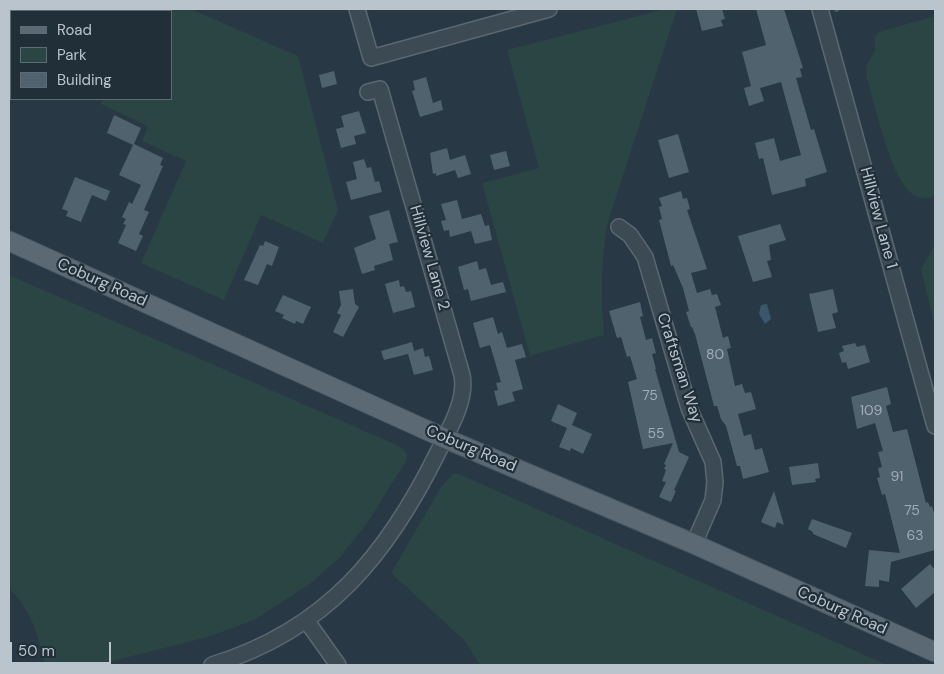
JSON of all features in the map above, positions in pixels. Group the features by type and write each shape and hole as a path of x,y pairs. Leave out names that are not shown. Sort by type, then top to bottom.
{"main road":[{"name":"Coburg Road","path":"9,241 444,438 694,544 935,652"}],"street":[{"path":"357,9 370,58 549,9"},
{"name":"Hillview Lane 1","path":"820,9 935,426"},
{"name":"Hillview Lane 2","path":"368,92 380,89 462,376 463,393 444,438"},
{"name":"Craftsman Way","path":"619,227 634,240 645,257 689,408 713,462 715,482 713,500 694,544"},
{"path":"212,665 258,647 306,620 352,582 383,546 408,509 444,438"},
{"path":"306,620 338,665"}],"green space":[{"path":"191,9 298,56 338,210 323,243 261,215 224,300 141,263 186,161 142,141 148,126 101,104 103,100 172,100 172,10 142,10"},
{"path":"665,9 677,9 607,225 602,280 604,335 530,356 482,183 539,168 507,50"},
{"path":"935,16 935,196 922,198 910,192 902,183 890,156 867,79 866,66 875,50 875,36 879,32"},
{"path":"935,245 935,326 921,269"},
{"path":"9,275 399,446 407,454 406,461 368,522 341,556 310,584 254,620 208,637 97,665 45,665 29,615 24,606 9,589"},
{"path":"453,474 459,474 887,665 480,665 464,640 391,573 441,487"}],"water":[{"path":"767,304 771,319 765,324 759,314 761,305"}],"building":[{"path":"696,9 722,9 725,19 721,20 723,26 702,31"},
{"path":"756,9 784,9 803,68 800,69 802,77 796,78 811,130 814,129 827,172 805,179 806,186 772,195 763,158 759,159 755,143 774,138 780,161 801,155 781,82 760,88 764,101 749,106 744,88 751,86 742,52 766,45"},
{"path":"334,71 337,84 322,88 319,75"},
{"path":"426,77 433,103 441,100 443,110 420,117 412,91 415,90 413,81"},
{"path":"359,111 366,133 354,136 356,144 341,148 336,129 344,127 341,116"},
{"path":"114,115 141,128 134,144 163,158 160,165 163,166 144,210 149,212 139,234 143,236 136,251 118,243 126,225 123,224 126,219 122,217 129,202 132,204 141,185 119,175 133,145 107,133"},
{"path":"678,134 689,172 669,178 658,140"},
{"path":"447,148 450,160 465,155 471,174 458,178 455,170 436,176 436,173 433,174 430,153"},
{"path":"506,151 510,166 494,170 490,155"},
{"path":"364,159 367,168 371,167 375,182 379,181 382,192 351,200 346,182 357,179 353,162"},
{"path":"75,177 110,191 106,201 92,195 81,222 66,216 68,211 62,209"},
{"path":"681,191 683,199 687,198 690,209 687,210 707,269 691,273 697,293 710,289 712,295 717,294 721,305 715,307 723,338 728,336 731,348 727,349 735,386 742,384 745,393 751,392 756,409 738,414 744,436 751,434 755,450 762,448 769,472 743,479 740,466 737,466 726,426 721,419 717,406 714,406 695,334 686,312 689,311 683,288 673,265 671,266 659,220 662,219 659,207 662,206 659,198"},
{"path":"457,200 462,219 481,214 485,226 489,225 492,240 475,244 471,231 450,237 449,230 444,231 441,221 446,220 441,204"},
{"path":"389,210 398,242 389,244 393,260 374,266 375,270 362,274 354,248 376,239 369,216"},
{"path":"780,224 786,240 769,245 771,260 767,261 772,277 753,282 738,236"},
{"path":"265,241 279,247 272,266 267,264 258,285 244,280 260,245 263,246"},
{"path":"477,261 479,270 486,268 491,285 503,282 506,292 471,301 468,289 464,290 458,267"},
{"path":"399,280 400,287 404,286 406,292 411,291 415,307 393,313 385,284"},
{"path":"353,289 355,304 359,307 343,337 333,332 341,315 337,313 341,305 339,291"},
{"path":"833,289 838,312 832,314 836,328 818,332 809,294"},
{"path":"283,295 311,307 303,324 296,321 295,324 282,318 284,315 275,311"},
{"path":"640,302 643,316 640,317 646,340 652,338 656,353 652,354 655,369 679,452 689,457 674,490 676,491 671,502 659,497 666,482 662,481 666,470 664,469 666,465 664,464 673,443 643,449 628,382 637,379 630,356 627,357 621,337 617,338 609,311"},
{"path":"493,317 498,334 502,332 507,348 522,344 526,357 515,360 523,389 512,392 515,401 498,406 494,391 498,390 496,383 501,382 490,345 480,348 473,323"},
{"path":"412,342 414,351 423,348 425,357 429,356 433,370 414,375 408,354 384,360 381,351"},
{"path":"855,343 857,347 865,345 870,362 848,369 846,362 842,363 839,353 844,351 842,346"},
{"path":"887,387 891,404 886,406 893,432 907,429 926,503 928,502 930,507 932,506 935,517 935,550 891,562 889,582 879,580 879,587 865,586 869,550 900,553 885,494 882,495 877,478 880,477 878,468 882,467 878,452 883,451 875,423 857,429 851,397"},
{"path":"558,404 577,413 572,425 592,434 583,454 571,448 570,451 559,447 567,428 551,421"},
{"path":"818,463 820,478 815,479 816,482 792,485 789,467"},
{"path":"774,491 784,525 777,522 775,528 761,522"},
{"path":"812,519 852,533 846,548 813,534 808,529"},
{"path":"930,564 935,570 935,592 916,608 901,589"}]}
